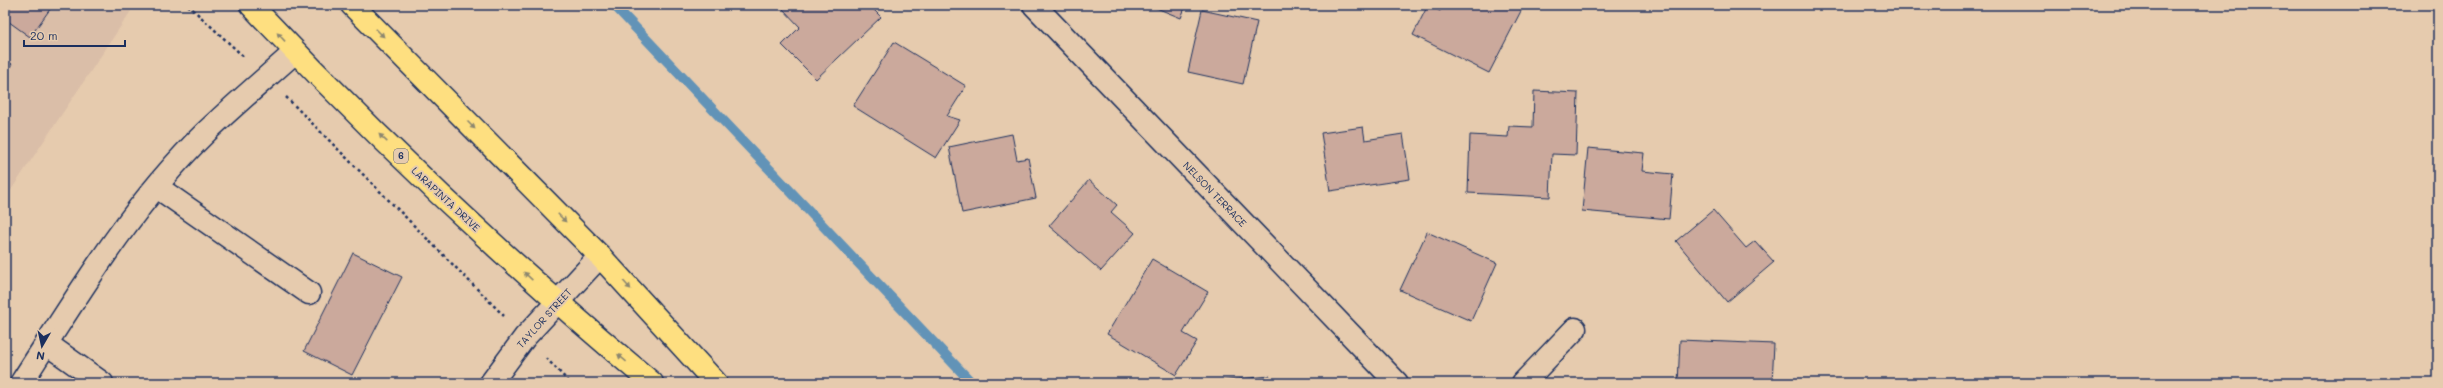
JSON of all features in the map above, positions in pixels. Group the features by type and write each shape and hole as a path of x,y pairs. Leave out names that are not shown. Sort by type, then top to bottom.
{"main road":[{"name":"LARAPINTA DRIVE","path":"251,5 295,52 556,303 652,383"},
{"path":"352,5 600,256 716,383"}],"street":[{"name":"NELSON TERRACE","path":"1034,5 1397,383"},
{"path":"21,383 103,258 157,187 204,133 295,52"},
{"path":"157,187 309,293"},
{"name":"TAYLOR STREET","path":"491,383 525,337 600,256"},
{"path":"1523,383 1575,329"},
{"path":"46,344 102,383"}],"path":[{"path":"188,5 267,78 570,383"}],"shaded area":[{"path":"5,5 135,5 5,199"}],"building":[{"path":"5,5 53,5 30,37 5,19"},
{"path":"784,5 869,5 881,17 816,79 782,45 800,27 782,8"},
{"path":"1149,5 1186,5 1181,18"},
{"path":"1428,5 1440,11 1443,5 1514,5 1522,9 1489,73 1413,35"},
{"path":"1202,10 1257,22 1243,84 1188,72"},
{"path":"894,42 966,86 947,116 960,120 936,158 853,106"},
{"path":"5,59 12,64 5,73"},
{"path":"1534,91 1578,93 1576,155 1552,154 1550,197 1468,193 1470,135 1508,137 1509,126 1533,127"},
{"path":"1363,127 1365,140 1403,134 1410,179 1330,191 1321,133"},
{"path":"1012,134 1017,160 1028,158 1036,198 962,213 949,147"},
{"path":"1588,148 1644,153 1642,171 1673,174 1669,219 1582,211"},
{"path":"1089,180 1117,205 1111,212 1135,233 1101,271 1049,226"},
{"path":"1713,210 1746,248 1755,241 1774,262 1727,302 1676,241"},
{"path":"1427,232 1497,263 1471,321 1400,290"},
{"path":"353,253 402,277 352,375 304,351"},
{"path":"1152,259 1208,292 1183,333 1197,341 1176,375 1107,334"},
{"path":"1680,340 1774,344 1772,383 1678,383"},
{"path":"1270,376 1271,383 1200,383"}],"waterway":[{"path":"614,5 972,383"}]}
